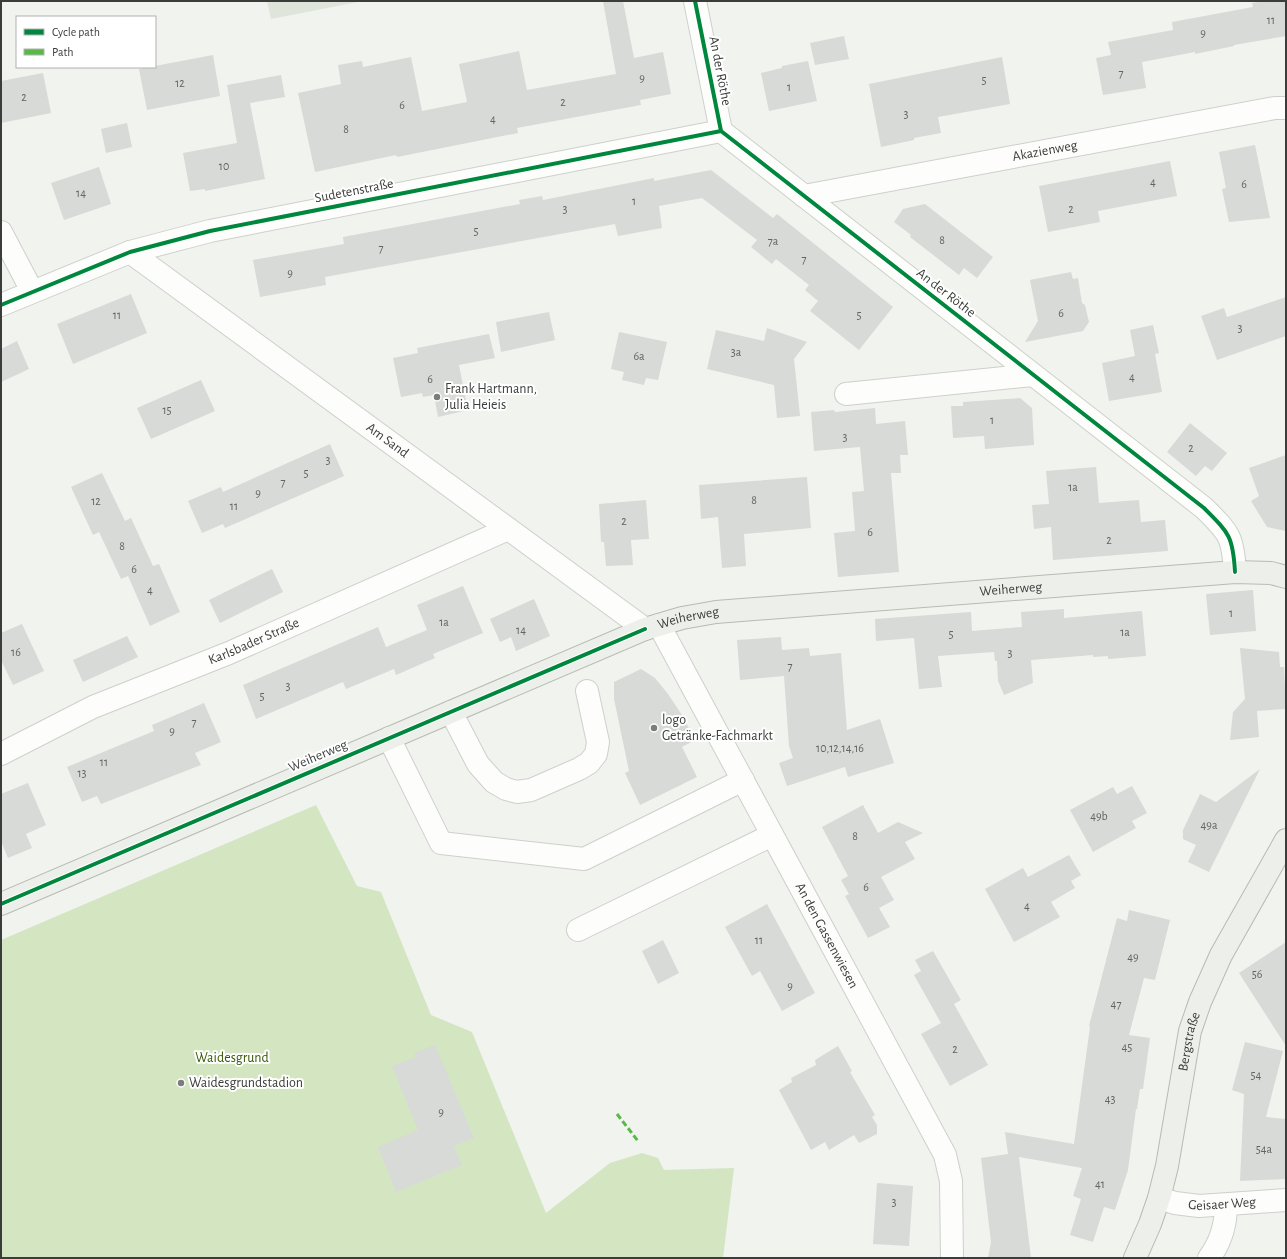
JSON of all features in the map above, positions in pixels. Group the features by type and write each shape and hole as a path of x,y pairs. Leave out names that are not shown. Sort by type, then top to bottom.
{"main road":[{"name":"Weiherweg","path":"1,904 652,627 682,618 716,612 1235,572 1271,573 1286,577"},
{"name":"Bergstraße","path":"1135,1258 1150,1224 1159,1198 1171,1147 1190,1031 1200,1002 1221,955 1286,840"}],"street":[{"name":"An der Röthe","path":"695,1 720,131 1204,508 1221,525 1231,540 1234,551 1235,572"},
{"name":"Akazienweg","path":"804,196 1275,108 1286,108"},
{"name":"Sudetenstraße","path":"1,305 130,252 217,229 720,131"},
{"path":"1,232 32,291"},
{"name":"Am Sand","path":"130,252 508,529 652,627"},
{"path":"846,394 1033,375"},
{"name":"Karlsbader Straße","path":"1,754 93,707 229,653 508,529"},
{"name":"An den Gassenwiesen","path":"652,627 743,780 945,1155 951,1181 952,1258"},
{"path":"451,712 478,764 494,782 506,789 517,792 531,790 589,763 596,754 598,742 588,691"},
{"path":"389,738 441,843 584,858 743,780"},
{"path":"578,930 772,835"},
{"name":"Geisaer Weg","path":"1159,1198 1175,1203 1199,1206 1286,1200"},
{"path":"1209,1258 1216,1250 1223,1234 1226,1219 1226,1205"}],"shaded area":[{"path":"267,1 363,1 271,19"}],"green space":[{"name":"Waidesgrund","path":"316,805 357,886 381,892 431,1015 472,1032 546,1213 610,1163 642,1153 658,1158 664,1170 734,1168 723,1258 1,1258 1,940"}],"building":[{"path":"603,1 623,1 634,58 663,52 671,94 640,100 641,105 517,128 518,133 397,157 396,155 315,172 298,93 341,84 338,65 362,61 363,67 411,57 422,111 467,102 459,64 519,51 527,90 616,74"},
{"path":"1265,1 1286,1 1286,36 1234,45 1195,54 1195,52 1142,62 1146,88 1103,95 1096,58 1111,55 1108,42 1173,30 1172,22 1253,7 1252,3"},
{"path":"844,36 849,59 815,65 810,43"},
{"path":"213,55 220,96 147,110 139,69 156,68 156,66"},
{"path":"1002,57 1010,104 938,117 941,133 914,138 914,140 881,147 869,84"},
{"path":"808,61 817,101 769,111 761,73 782,68 782,66"},
{"path":"43,73 51,113 1,123 1,81"},
{"path":"281,75 285,97 250,103 265,179 205,191 205,189 190,191 183,153 237,143 227,85"},
{"path":"127,123 132,147 106,153 101,129"},
{"path":"1255,145 1270,218 1229,222 1222,189 1226,188 1219,152"},
{"path":"1170,161 1177,196 1098,211 1100,222 1048,232 1039,186"},
{"path":"99,167 111,204 64,220 51,183"},
{"path":"711,170 773,218 777,214 893,307 859,350 810,311 818,301 805,290 809,285 776,259 772,264 751,247 757,240 702,198 659,206 662,228 618,236 615,224 325,277 326,285 260,297 253,260 344,244 343,237 520,204 519,200 542,196 543,200 654,178 654,181"},
{"path":"925,204 993,257 977,278 964,268 959,275 910,237 911,235 894,222 903,209"},
{"path":"1071,272 1073,279 1078,278 1082,303 1085,305 1089,322 1083,331 1025,342 1038,321 1030,280"},
{"path":"131,294 147,333 73,364 57,324"},
{"path":"1286,297 1286,336 1217,360 1201,316 1224,308 1227,317"},
{"path":"549,312 555,340 501,352 496,322"},
{"path":"1153,325 1159,353 1155,354 1162,392 1109,401 1102,363 1135,356 1130,330"},
{"path":"767,328 807,342 794,359 800,416 777,418 774,385 707,369 716,330 764,341"},
{"path":"619,332 667,342 658,380 646,378 644,385 622,380 624,372 611,369"},
{"path":"489,334 495,358 459,365 468,410 438,417 434,395 423,397 422,393 401,397 393,358 418,353 417,348"},
{"path":"17,341 29,369 1,382 1,349"},
{"path":"201,380 215,411 151,439 137,408"},
{"path":"1020,398 1032,408 1034,445 985,449 984,436 953,438 951,406 963,406 963,402"},
{"path":"875,408 876,424 905,421 908,455 900,455 901,473 891,473 899,572 838,577 834,533 855,531 852,492 864,491 860,447 814,451 811,412 834,410 835,412"},
{"path":"1190,423 1227,453 1212,471 1205,466 1196,476 1167,452"},
{"path":"330,444 344,476 225,528 223,524 202,533 188,501 221,487 223,492"},
{"path":"1286,455 1286,531 1267,527 1251,501 1259,496 1249,468"},
{"path":"1096,467 1099,503 1139,500 1141,522 1165,520 1168,551 1053,560 1051,527 1034,529 1032,505 1049,504 1046,471"},
{"path":"102,473 125,521 131,518 153,566 159,564 180,612 150,626 128,576 121,579 99,532 93,535 71,487"},
{"path":"807,477 811,528 744,534 746,566 722,568 718,517 701,519 699,485"},
{"path":"646,500 649,539 631,540 633,565 606,566 604,542 601,542 599,504"},
{"path":"272,569 283,592 220,623 209,600"},
{"path":"463,586 483,633 433,654 435,658 396,675 394,669 346,689 343,682 256,719 243,685 378,627 386,647 427,630 417,605"},
{"path":"1253,590 1256,631 1210,635 1206,594"},
{"path":"534,599 550,636 516,651 511,637 500,642 490,619"},
{"path":"1064,609 1064,618 1142,611 1146,656 1108,659 1108,656 1093,657 1093,655 1031,660 1033,683 1004,695 998,681 997,661 995,661 994,652 938,656 942,687 919,689 914,638 876,641 875,619 971,612 972,631 1022,627 1021,612"},
{"path":"22,624 44,671 13,685 1,660 1,633"},
{"path":"127,636 138,657 83,682 73,660"},
{"path":"781,637 782,650 809,648 810,656 841,653 847,730 880,719 894,763 848,777 845,767 787,786 779,763 793,758 789,746 784,676 740,680 737,640"},
{"path":"1240,648 1279,652 1280,667 1284,667 1286,709 1257,711 1259,737 1230,740 1233,712 1245,699"},
{"name":"logo Getränke-Fachmarkt","path":"641,669 655,678 668,694 682,715 695,740 682,747 697,777 640,805 625,773 629,771 614,699 614,682"},
{"path":"204,703 221,742 195,753 201,765 101,804 97,796 82,802 67,767 154,731 152,725"},
{"path":"1260,769 1209,872 1188,862 1196,845 1183,839 1183,830 1200,794 1216,802"},
{"path":"28,783 46,825 26,834 32,848 8,858 1,841 1,794"},
{"path":"1132,786 1147,813 1132,821 1136,828 1093,852 1070,810 1113,787 1117,794"},
{"path":"863,805 878,833 898,822 923,833 905,842 915,859 881,877 894,900 879,908 890,927 868,938 845,896 849,894 841,880 848,876 822,827"},
{"path":"1069,855 1081,875 1071,881 1075,888 1051,902 1060,917 1014,942 985,889 1023,868 1028,877"},
{"path":"767,904 815,993 782,1011 760,971 752,976 725,927"},
{"path":"1129,910 1170,920 1155,980 1144,978 1129,1035 1150,1038 1143,1089 1140,1089 1136,1109 1128,1170 1115,1210 1104,1207 1093,1242 1070,1235 1081,1199 1073,1196 1082,1168 1019,1157 1031,1258 988,1258 991,1242 981,1158 1008,1154 1005,1132 1074,1144 1089,1026 1117,918 1127,921"},
{"path":"663,940 679,973 658,984 642,951"},
{"path":"1286,942 1286,1046 1239,973"},
{"path":"933,951 961,1000 954,1004 988,1065 950,1086 921,1034 941,1023 914,975 921,971 915,960"},
{"path":"1245,1042 1283,1051 1266,1117 1286,1119 1286,1179 1240,1181 1244,1094 1232,1090"},
{"path":"435,1045 474,1138 454,1146 462,1165 396,1192 378,1147 418,1130 392,1066 416,1057 414,1053"},
{"path":"838,1046 852,1071 850,1072 875,1115 872,1117 877,1125 877,1134 859,1143 854,1135 829,1150 825,1142 811,1150 779,1090 792,1082 791,1078 816,1065 815,1060"},
{"path":"877,1183 913,1186 909,1246 873,1244"}],"marked path":[{"path":"617,1114 638,1141"}],"cycle path":[{"path":"695,1 721,131 1204,508 1219,523 1228,536 1233,550 1235,572"},
{"path":"1,305 130,252 210,231 721,131"},
{"path":"1,904 645,629"}],"place":[{"name":"Frank Hartmann, Julia Heieis","path":"437,397"},
{"name":"logo Getränke-Fachmarkt","path":"654,728"},
{"name":"Waidesgrundstadion","path":"181,1083"}]}
